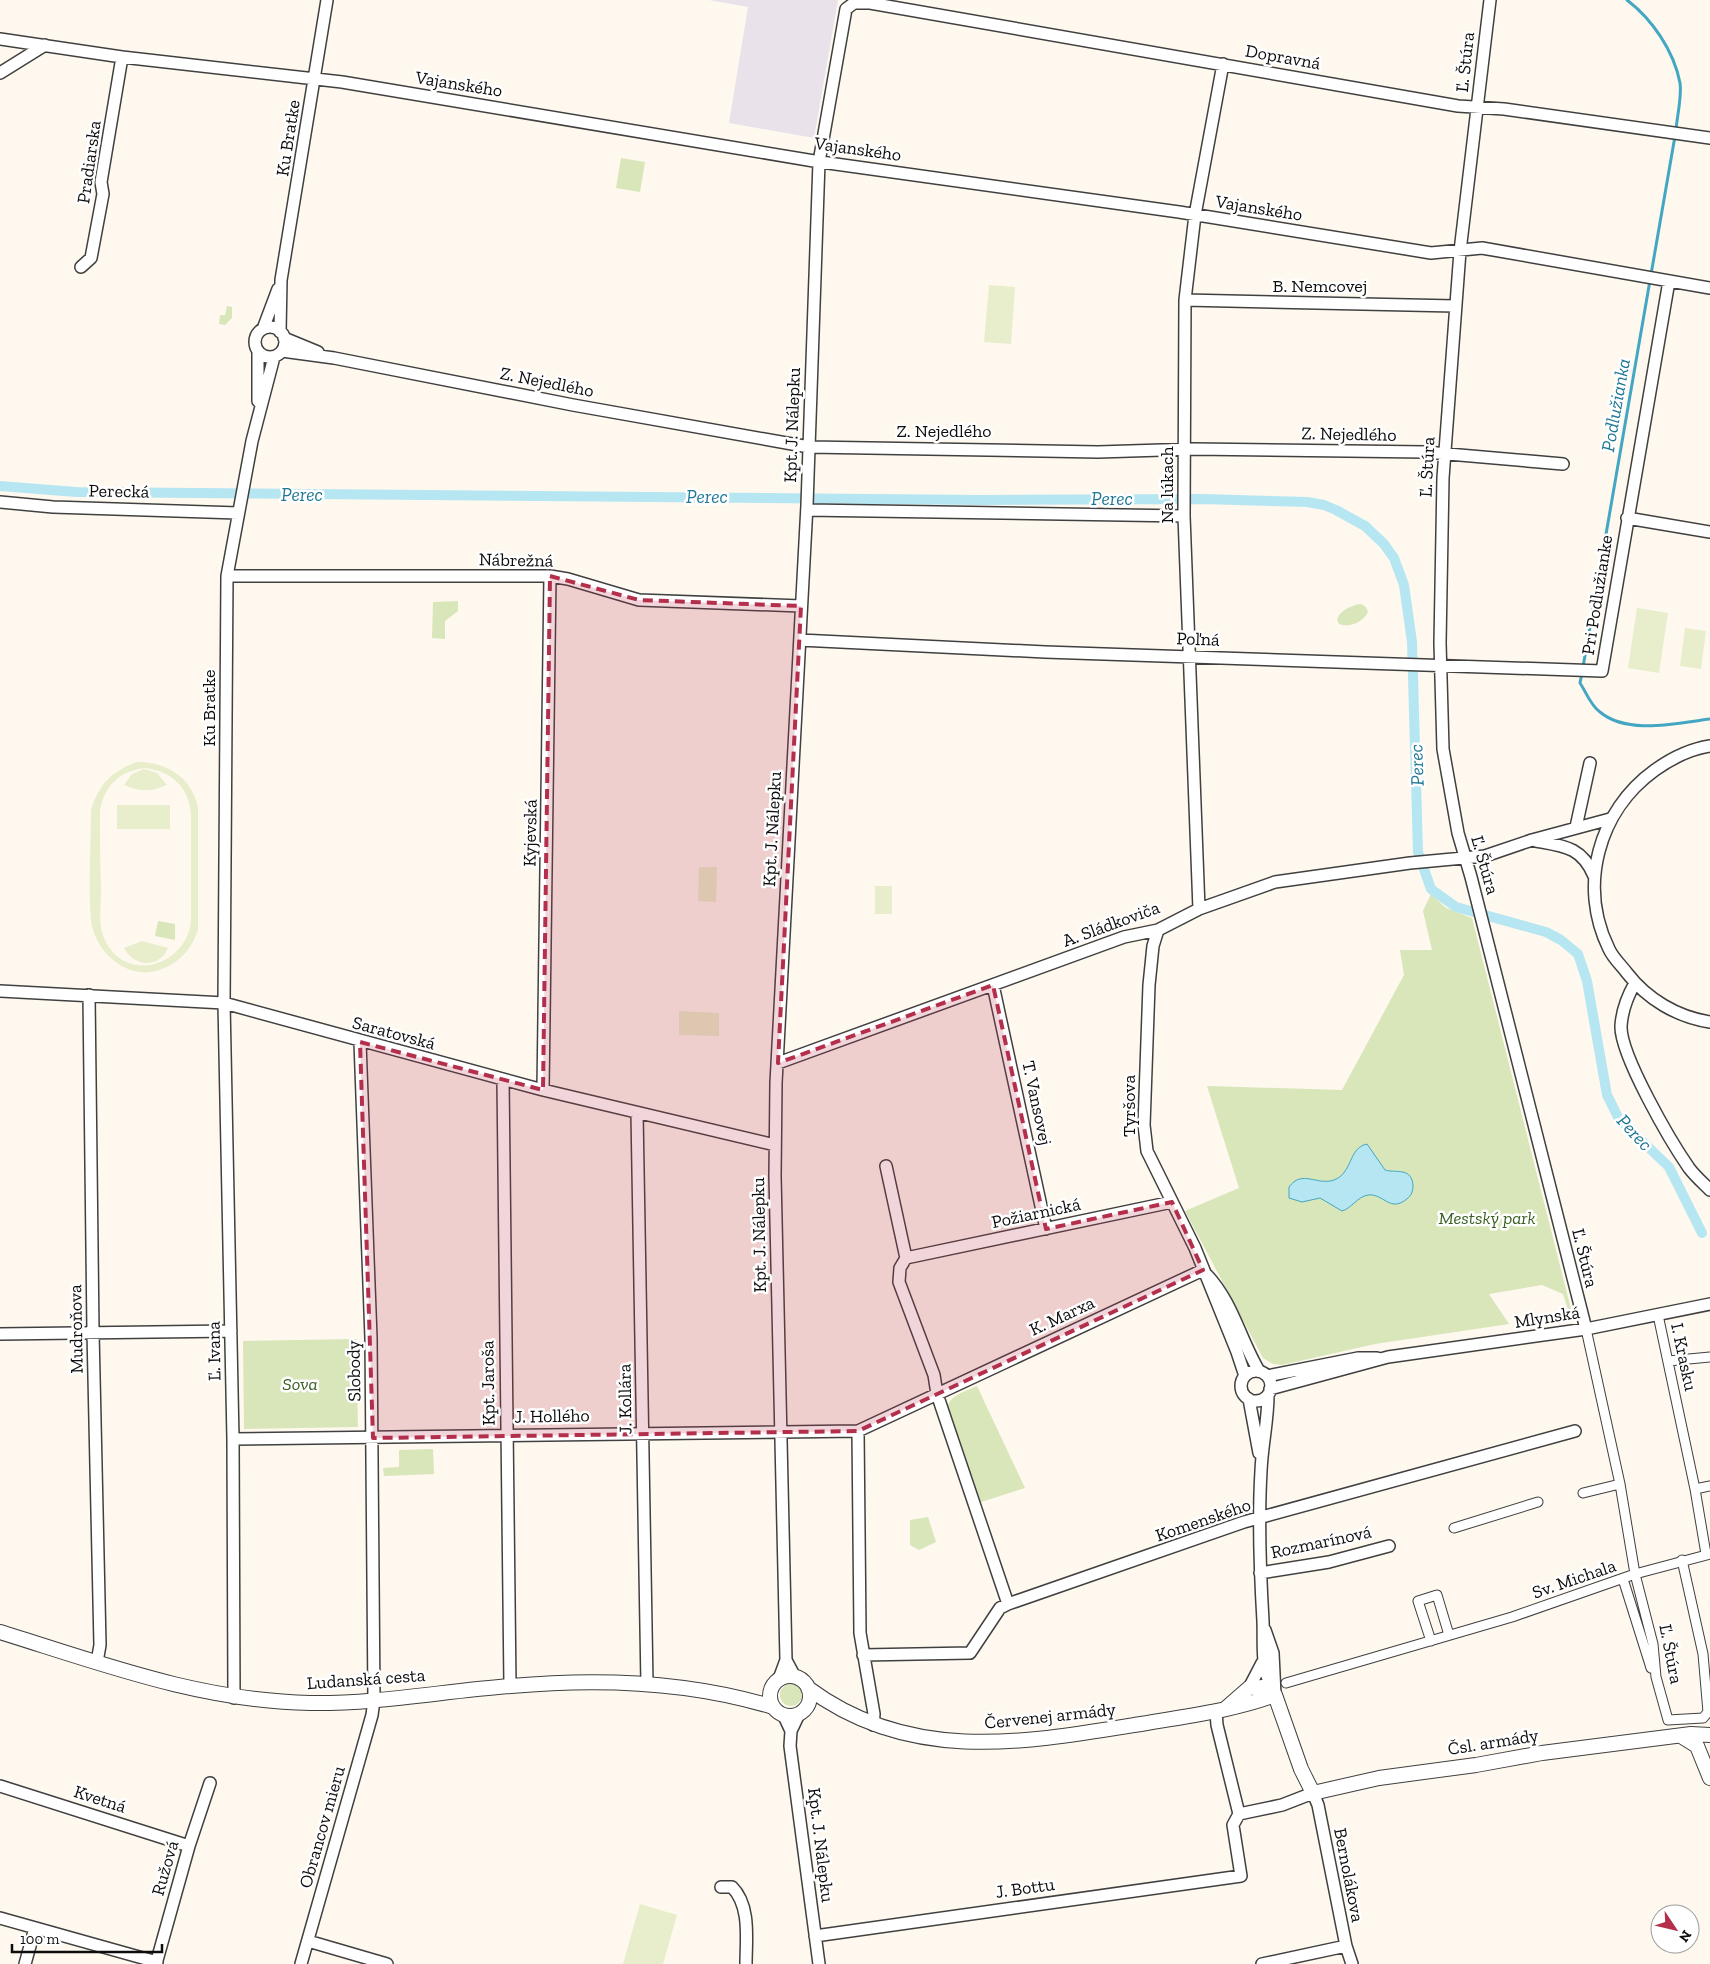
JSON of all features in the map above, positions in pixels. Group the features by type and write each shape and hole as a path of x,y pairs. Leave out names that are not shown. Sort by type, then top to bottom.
{"street":[{"name":"Ku Bratke","path":"282,335 282,280 327,0"},
{"name":"Ľ. Štúra","path":"1490,0 1460,251 1444,454 1440,665 1443,749 1458,833 1481,915 1586,1329 1620,1484 1635,1574 1653,1644 1656,1677 1668,1720 1703,1718 1708,1712 1706,1654"},
{"name":"Dopravná","path":"851,4 870,3 1478,108 1504,109 1710,138"},
{"name":"Kpt. J. Nálepku","path":"779,1679 786,1660 775,1145 778,1063 808,492 819,162 844,15 851,4"},
{"name":"Vajanského","path":"0,40 122,57 314,79 819,162 1194,215 1430,254 1482,248 1710,288"},
{"path":"0,73 45,45"},
{"name":"Pradiarska","path":"81,267 91,258 103,194 101,182 122,57"},
{"name":"Na lúkach","path":"1202,907 1189,656 1184,513 1185,300 1194,215 1223,64"},
{"name":"Ku Bratke","path":"263,329 282,280"},
{"name":"Pri Podlužianke","path":"1596,672 1602,671 1665,280"},
{"name":"B. Nemcovej","path":"1185,300 1455,306"},
{"path":"272,327 282,335 278,354 266,357 258,353 255,339 263,329 272,327"},
{"name":"Z. Nejedlého","path":"282,335 334,358"},
{"name":"Ku Bratke","path":"257,415 258,353"},
{"name":"Ku Bratke","path":"224,1003 227,576 257,415 278,354"},
{"name":"Z. Nejedlého","path":"278,354 334,358 573,405 809,447 1098,452 1185,450 1444,454 1563,464"},
{"name":"Perecká","path":"0,502 61,508 138,508 238,513"},
{"path":"807,507 1184,513"},
{"name":"Pri Podlužianke","path":"1627,518 1710,532"},
{"name":"Nábrežná","path":"227,576 550,576 568,579 639,600 801,606"},
{"name":"Kyjevská","path":"543,1090 550,576"},
{"name":"Poľná","path":"800,640 1596,672"},
{"path":"1710,746 1681,755 1645,778 1628,794 1610,819 1601,844 1594,876 1594,900 1599,926 1610,951 1635,983 1648,995 1665,1006 1710,1022"},
{"path":"1576,827 1590,763"},
{"name":"A. Sládkoviča","path":"778,1063 1135,934 1158,930 1202,907 1275,882 1430,861 1485,856 1532,840 1610,819"},
{"path":"1532,840 1568,847 1589,863 1594,876"},
{"name":"Tyršova","path":"1158,930 1153,946 1149,985 1144,1125 1147,1151 1195,1248 1245,1376"},
{"path":"1635,983 1626,999 1621,1027 1624,1048 1671,1140 1690,1169 1710,1190"},
{"name":"T. Vansovej","path":"993,985 1046,1229"},
{"name":"Saratovská","path":"0,991 224,1003 503,1080 637,1114 775,1145"},
{"name":"Mudroňova","path":"89,995 93,1332 100,1645 97,1662"},
{"name":"Ľ. Ivana","path":"224,1003 233,1439 234,1698"},
{"name":"Slobody","path":"360,1042 372,1338 374,1700"},
{"name":"Kpt. Jaroša","path":"503,1080 510,1686"},
{"name":"J. Kollára","path":"637,1114 644,1433 646,1684"},
{"path":"886,1166 906,1258 900,1268 899,1282 934,1375 937,1394 1008,1604"},
{"name":"Požiarnická","path":"906,1258 1172,1202"},
{"name":"Tyršova","path":"1202,1270 1219,1287 1246,1349 1263,1374"},
{"name":"K. Marxa","path":"781,1431 858,1431 1202,1270"},
{"name":"Mlynská","path":"1263,1374 1358,1358 1388,1357 1586,1329 1710,1304"},
{"name":"I. Krasku","path":"1658,1314 1708,1554"},
{"path":"0,1334 231,1331"},
{"name":"Mlynská","path":"1269,1392 1388,1357"},
{"path":"1668,1360 1710,1357"},
{"path":"1261,1469 1248,1399 1241,1387 1245,1376 1254,1371 1263,1374 1269,1392 1261,1469 1259,1518 1263,1624 1262,1663 1301,1769 1313,1793 1282,1805 1239,1814 1217,1725 1220,1710 1250,1688 1262,1663"},
{"path":"1248,1399 1262,1399 1269,1392"},
{"name":"J. Hollého","path":"233,1439 781,1431"},
{"path":"858,1431 860,1629 874,1714 873,1725"},
{"name":"Komenského","path":"864,1655 970,1653 1000,1608 1008,1604 1259,1518 1575,1431"},
{"path":"1583,1493 1620,1484"},
{"path":"1695,1490 1710,1486"},
{"path":"1454,1528 1538,1502"},
{"name":"Rozmarínová","path":"1260,1573 1329,1562 1389,1546"},
{"name":"Sv. Michala","path":"1286,1683 1561,1602 1635,1574 1708,1554"},
{"path":"1682,1560 1706,1654"},
{"path":"1623,1579 1656,1677"},
{"path":"1430,1641 1418,1601 1437,1595 1449,1636"},
{"path":"1263,1624 1273,1653 1275,1695"},
{"name":"Ludanská cesta","path":"0,1632 175,1686 234,1698 310,1703 374,1700 510,1686 570,1682 646,1684 742,1698 778,1711"},
{"name":"Kpt. J. Nálepku","path":"786,1660 795,1676"},
{"path":"803,1711 810,1698 808,1688 804,1682 795,1676 779,1679 770,1691 770,1700 778,1711 803,1711 826,1701"},
{"path":"1250,1688 1263,1687 1275,1695"},
{"name":"Červenej armády","path":"808,1688 826,1701 873,1725 904,1733 955,1741 1015,1742 1220,1710 1275,1695"},
{"name":"Ludanská cesta","path":"742,1698 770,1691"},
{"name":"Obrancov mieru","path":"301,1964 372,1715 374,1700"},
{"name":"Kpt. J. Nálepku","path":"778,1711 791,1731"},
{"name":"Kpt. J. Nálepku","path":"803,1711 791,1731 790,1746 819,1964"},
{"name":"Čsl. armády","path":"1313,1793 1379,1778 1476,1765 1542,1753 1691,1734 1710,1735"},
{"path":"1681,1736 1697,1746 1707,1756 1710,1778"},
{"name":"Ružová","path":"157,1963 189,1846 210,1783"},
{"name":"Kvetná","path":"0,1786 189,1846"},
{"name":"Bernolákova","path":"1313,1793 1318,1805 1346,1946 1352,1964"},
{"name":"J. Bottu","path":"815,1936 1241,1876 1233,1825 1239,1814"},
{"path":"721,1887 732,1887 738,1894 746,1918 746,1964"},
{"path":"0,1918 157,1963"},
{"path":"25,1964 35,1928"},
{"path":"308,1941 387,1964"},
{"path":"1262,1964 1346,1946"}],"highlighted area":[{"path":"550,576 639,600 801,606 778,1063 993,985 1046,1229 1172,1202 1203,1270 858,1431 373,1438 360,1042 543,1090"}],"shaded area":[{"path":"709,0 838,0 814,138 729,123 748,7"}],"green space":[{"path":"621,158 645,162 640,192 616,188"},
{"path":"989,285 1015,287 1011,344 984,342"},
{"path":"227,306 232,307 232,318 225,325 219,324 220,315 225,315"},
{"path":"458,601 458,611 445,621 445,639 432,638 433,602"},
{"path":"1361,604 1366,607 1368,612 1363,619 1352,625 1339,624 1337,620 1343,611"},
{"path":"1637,608 1668,613 1659,673 1628,668"},
{"path":"1685,628 1706,631 1701,669 1680,666"},
{"path":"137,762 168,768 184,780 190,788 198,808 198,930 192,944 183,956 171,965 156,971 133,971 113,960 98,943 91,921 91,810 102,786 114,774","holes":["145,768 163,773 177,782 190,804 191,921 187,937 178,950 166,959 153,964 139,965 125,961 113,952 102,933 100,915 100,811 105,794 120,776"]},
{"path":"144,769 157,773 167,785 146,790 124,785 132,774"},
{"path":"117,805 170,805 170,829 117,829"},
{"path":"699,867 717,867 716,902 698,901"},
{"path":"875,886 892,886 892,914 875,914"},
{"name":"Mestský park","path":"1431,894 1446,908 1472,918 1572,1313 1570,1316 1563,1294 1542,1285 1489,1294 1509,1324 1375,1344 1282,1365 1273,1364 1263,1358 1185,1211 1239,1188 1207,1086 1342,1090 1404,975 1400,950 1432,950 1423,911"},
{"path":"158,921 175,924 175,940 155,936"},
{"path":"142,941 168,948 159,960 146,963 140,962 128,954 124,948"},
{"path":"679,1011 719,1013 719,1036 679,1035"},
{"name":"Sova","path":"356,1339 358,1427 244,1429 243,1341"},
{"path":"977,1386 1025,1488 978,1503 947,1411 953,1398"},
{"path":"433,1449 434,1474 384,1476 383,1468 399,1467 399,1450"},
{"path":"928,1517 936,1542 919,1550 910,1545 910,1520"},
{"path":"787,1684 795,1684 802,1691 802,1699 795,1706 787,1706 780,1699 780,1691"},
{"path":"640,1904 677,1915 663,1964 623,1964"}],"water":[{"path":"1367,1144 1385,1170 1404,1172 1410,1176 1413,1187 1408,1198 1402,1202 1392,1204 1374,1195 1368,1195 1342,1211 1320,1198 1302,1202 1289,1198 1289,1187 1299,1179 1328,1181 1340,1177 1348,1167 1356,1150"}],"waterway":[{"name":"Podlužianka","path":"1627,0 1653,26 1673,59 1680,83 1676,130"},
{"name":"Podlužianka","path":"1583,667 1675,136"},
{"name":"Perec","path":"0,486 76,492 981,500 1202,499 1307,502 1324,505 1336,510 1365,526 1384,544 1394,558 1404,585 1412,642 1418,852 1431,889 1456,907 1546,932 1561,940 1578,954 1587,981 1607,1095 1619,1119 1669,1167 1702,1233"},
{"name":"Podlužianka","path":"1582,673 1580,683 1591,703 1611,719 1624,723 1653,726 1710,719"}]}
